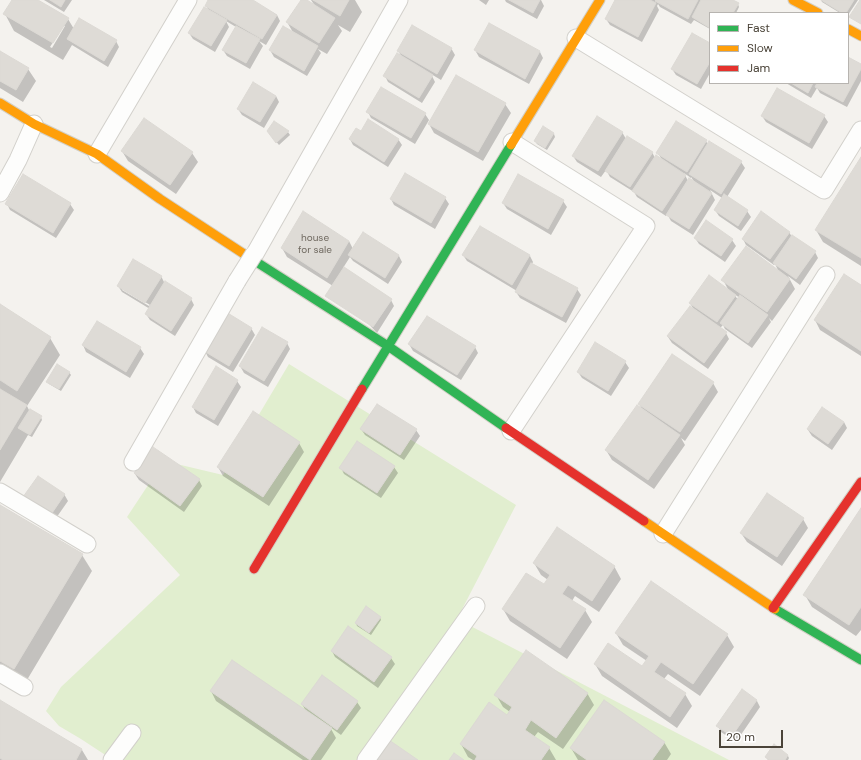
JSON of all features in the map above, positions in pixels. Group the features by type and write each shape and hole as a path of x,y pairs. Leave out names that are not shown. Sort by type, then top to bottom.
{"street":[{"path":"97,154 188,0"},
{"path":"133,462 237,281 253,256 398,0"},
{"path":"254,569 368,378 600,0"},
{"path":"793,0 816,12"},
{"path":"849,30 861,36"},
{"path":"576,38 824,190 861,130"},
{"path":"0,103 31,130 97,154 160,199 253,256 388,346 773,608 861,660"},
{"path":"0,193 18,160 31,130"},
{"path":"511,431 646,226 512,142"},
{"path":"663,534 826,275"},
{"path":"773,608 861,482"},
{"path":"0,492 87,544"},
{"path":"366,760 476,606"},
{"path":"0,673 24,687"},
{"path":"112,760 132,733"}],"green space":[{"path":"289,364 516,505 457,619 729,760 113,760 59,726 46,711 61,687 180,575 127,517 164,461 223,475"}],"building":[{"path":"12,0 38,0 69,18 53,43 3,14"},
{"path":"50,0 65,0 61,7"},
{"path":"208,0 253,0 277,15 262,39 205,6"},
{"path":"301,0 307,0 335,18 319,43 286,22"},
{"path":"313,0 349,0 340,16"},
{"path":"509,0 540,0 533,13"},
{"path":"615,0 650,0 656,3 638,37 605,19"},
{"path":"698,0 688,19 655,1"},
{"path":"701,0 733,0 739,3 734,12 709,12 709,27 692,17"},
{"path":"821,0 854,0 847,12 840,12"},
{"path":"861,0 861,24 849,17"},
{"path":"204,7 227,20 211,46 188,33"},
{"path":"79,18 117,40 104,61 67,39"},
{"path":"489,23 540,51 525,79 474,50"},
{"path":"412,25 452,48 437,74 397,51"},
{"path":"236,26 260,39 246,63 222,50"},
{"path":"283,26 318,46 304,71 269,50"},
{"path":"692,33 709,42 709,64 697,84 671,69"},
{"path":"0,51 29,68 16,90 0,81"},
{"path":"397,53 433,75 419,98 383,76"},
{"path":"849,58 861,64 861,69 843,102 815,87 816,84 849,84"},
{"path":"456,75 506,103 478,152 428,124"},
{"path":"253,82 276,96 260,122 237,109"},
{"path":"793,84 812,84 808,93"},
{"path":"381,87 426,113 411,138 366,112"},
{"path":"777,88 825,115 809,143 761,116"},
{"path":"597,116 623,132 598,171 572,156"},
{"path":"144,118 193,152 170,185 121,151"},
{"path":"368,119 399,139 384,162 349,139 356,128 361,131"},
{"path":"274,121 289,131 276,143 267,131"},
{"path":"676,121 707,140 687,172 656,153"},
{"path":"543,126 554,133 545,148 534,141"},
{"path":"627,136 653,152 630,187 605,171"},
{"path":"709,141 742,161 721,194 689,174"},
{"path":"656,155 686,175 662,211 632,191"},
{"path":"861,157 861,258 815,230"},
{"path":"405,173 446,197 431,223 390,199"},
{"path":"23,174 71,203 53,233 5,204"},
{"path":"518,174 564,200 548,229 502,203"},
{"path":"689,178 712,193 689,229 666,215"},
{"path":"724,194 748,210 738,226 714,210"},
{"path":"303,211 349,241 327,278 281,248"},
{"path":"761,211 790,232 770,259 742,239"},
{"path":"706,220 733,239 721,256 694,238"},
{"path":"480,226 530,255 512,285 462,255"},
{"path":"363,232 399,255 385,278 348,255"},
{"path":"792,235 816,251 796,279 773,263"},
{"path":"746,246 790,279 767,312 721,280"},
{"path":"133,259 162,276 145,303 117,286"},
{"path":"531,263 578,288 562,317 515,292"},
{"path":"344,267 392,299 373,327 325,296"},
{"path":"844,274 861,285 861,351 814,320"},
{"path":"709,275 736,295 717,322 689,303"},
{"path":"165,281 192,298 171,331 145,314"},
{"path":"740,295 768,315 748,343 720,323"},
{"path":"0,304 51,337 17,391 0,380"},
{"path":"690,306 727,332 704,363 667,336"},
{"path":"226,312 252,328 229,366 204,351"},
{"path":"427,316 476,346 457,375 408,344"},
{"path":"97,321 141,347 126,372 82,345"},
{"path":"262,327 288,342 264,381 239,366"},
{"path":"595,342 626,361 608,391 577,372"},
{"path":"672,354 714,382 680,432 638,404"},
{"path":"57,364 70,372 59,389 46,382"},
{"path":"216,366 238,380 214,420 192,407"},
{"path":"0,389 27,405 0,450"},
{"path":"377,404 417,429 400,455 360,429"},
{"path":"637,405 680,435 648,480 605,450"},
{"path":"822,407 844,422 828,444 807,429"},
{"path":"30,409 42,416 30,435 18,428"},
{"path":"253,411 300,442 263,497 217,467"},
{"path":"357,441 395,466 377,493 339,468"},
{"path":"153,447 200,479 180,506 134,473"},
{"path":"38,476 65,494 50,516 23,497"},
{"path":"767,493 804,518 777,557 740,533"},
{"path":"0,505 83,554 14,669 0,661"},
{"path":"861,508 861,607 849,625 803,595"},
{"path":"557,527 615,566 592,601 568,585 562,594 586,609 560,648 502,609 526,573 544,584 550,575 533,563"},
{"path":"651,581 728,634 693,684 661,662 654,672 686,693 670,717 594,664 608,643 642,666 649,656 615,633"},
{"path":"366,606 381,617 369,633 355,623"},
{"path":"348,626 392,657 374,682 331,651"},
{"path":"526,650 588,693 556,738 531,720 525,730 550,747 541,760 475,760 477,756 460,744 489,702 507,715 512,707 494,695"},
{"path":"232,660 332,728 310,760 210,691"},
{"path":"322,675 358,701 337,730 301,704"},
{"path":"742,689 757,700 732,736 716,726"},
{"path":"0,700 82,749 76,760 3,760 0,758"},
{"path":"604,700 665,742 652,760 587,760 570,748"},
{"path":"389,740 418,760 375,760"},
{"path":"774,744 788,755 785,760 769,760 765,757"},
{"path":"454,753 464,760 449,760"}],"traffic: fast":[{"path":"362,389 511,145"},
{"path":"244,254 388,346 506,428"},
{"path":"775,609 861,660"}],"traffic: slow":[{"path":"511,145 600,0"},
{"path":"793,0 816,12"},
{"path":"849,30 861,36"},
{"path":"0,103 34,124 97,154 160,199 244,254"},
{"path":"644,521 775,609"}],"traffic: jam":[{"path":"254,569 362,389"},
{"path":"506,428 644,521"},
{"path":"773,608 861,482"}]}
